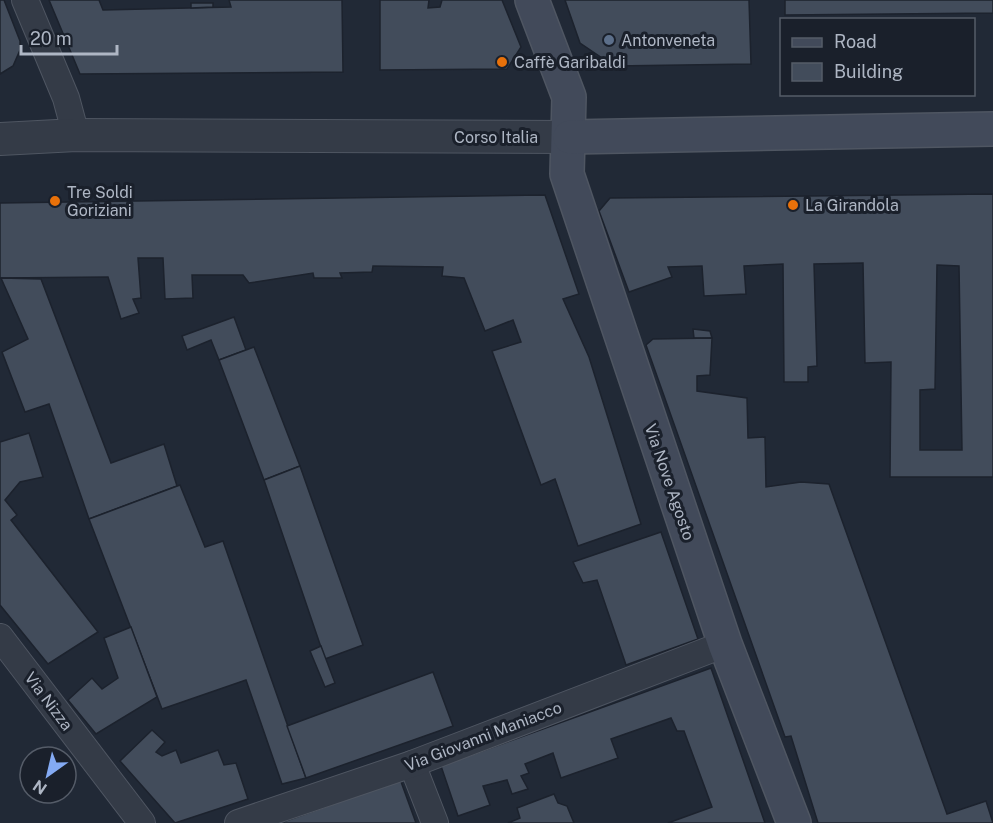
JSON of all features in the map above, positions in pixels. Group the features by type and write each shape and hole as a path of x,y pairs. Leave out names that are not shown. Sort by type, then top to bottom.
{"main road":[{"name":"Via Nove Agosto","path":"532,0 569,97 570,137 567,174 725,644 794,823"},
{"name":"Corso Italia","path":"570,137 993,129"}],"street":[{"path":"25,0 66,98 76,135"},
{"name":"Corso Italia","path":"0,139 76,135 570,137"},
{"name":"Via Nizza","path":"0,637 142,823"},
{"name":"Via Giovanni Maniacco","path":"238,823 412,764 725,644"},
{"path":"412,764 435,823"}],"building":[{"path":"0,0 4,0 20,41 20,50 13,66 0,74"},
{"path":"49,0 99,0 103,10 231,7 229,0 342,0 343,72 80,74"},
{"path":"380,0 429,0 428,8 440,7 442,0 502,0 521,47 507,69 380,70"},
{"path":"565,0 749,0 751,64 614,66 580,43"},
{"path":"785,0 993,0 993,13 785,15"},
{"path":"191,3 213,3 213,7 191,8"},
{"path":"993,194 993,477 890,477 891,362 865,363 863,263 814,264 817,366 808,367 808,382 784,382 783,264 744,266 746,294 704,296 702,266 668,267 672,277 629,292 599,211 610,198","holes":["937,265 959,266 962,450 920,450 920,390 935,389"]},
{"path":"545,195 579,294 563,299 589,357 641,524 578,546 555,479 541,485 492,351 521,342 513,320 485,331 464,278 442,276 443,267 373,266 372,272 340,273 342,278 314,278 313,273 249,283 243,275 192,275 193,298 165,299 163,258 138,258 141,298 133,299 139,313 121,319 108,277 0,278 0,203"},
{"path":"1,278 41,279 111,463 164,444 177,486 89,519 49,404 25,412 2,352 28,339"},
{"path":"234,317 246,350 219,360 211,340 187,350 182,336"},
{"path":"693,329 710,331 712,338 694,338"},
{"path":"712,338 710,375 697,376 697,391 747,398 748,438 765,437 766,487 801,482 829,484 947,814 986,801 993,823 818,823 791,736 785,737 646,345 653,339"},
{"path":"254,347 300,466 264,480 219,360"},
{"path":"29,433 43,477 20,482 5,500 17,515 11,520 98,632 48,664 0,605 0,442"},
{"path":"300,466 363,645 325,659 264,480"},
{"path":"180,485 205,547 223,541 306,778 282,784 246,680 162,709 89,519"},
{"path":"661,532 698,639 626,665 597,580 583,583 573,562"},
{"path":"131,627 157,697 96,734 68,700 92,678 102,689 118,678 104,638"},
{"path":"321,646 335,683 325,687 310,651"},
{"path":"711,668 765,823 668,823 712,807 684,731 677,731 671,718 611,739 618,758 561,778 553,753 525,764 529,773 521,776 528,789 512,794 507,780 483,786 490,805 458,816 441,766"},
{"path":"433,672 453,726 306,778 287,726"},
{"path":"152,730 165,742 156,752 162,756 176,750 181,763 218,750 224,765 236,763 248,799 175,823 120,761"},
{"path":"400,779 416,823 280,823 325,807"},
{"path":"554,794 558,803 567,806 574,823 508,823 520,818 517,808"}],"place":[{"name":"Antonveneta","path":"609,40"},
{"name":"Caffè Garibaldi","path":"502,62"},
{"name":"Tre Soldi Goriziani","path":"55,201"},
{"name":"La Girandola","path":"793,205"}]}
